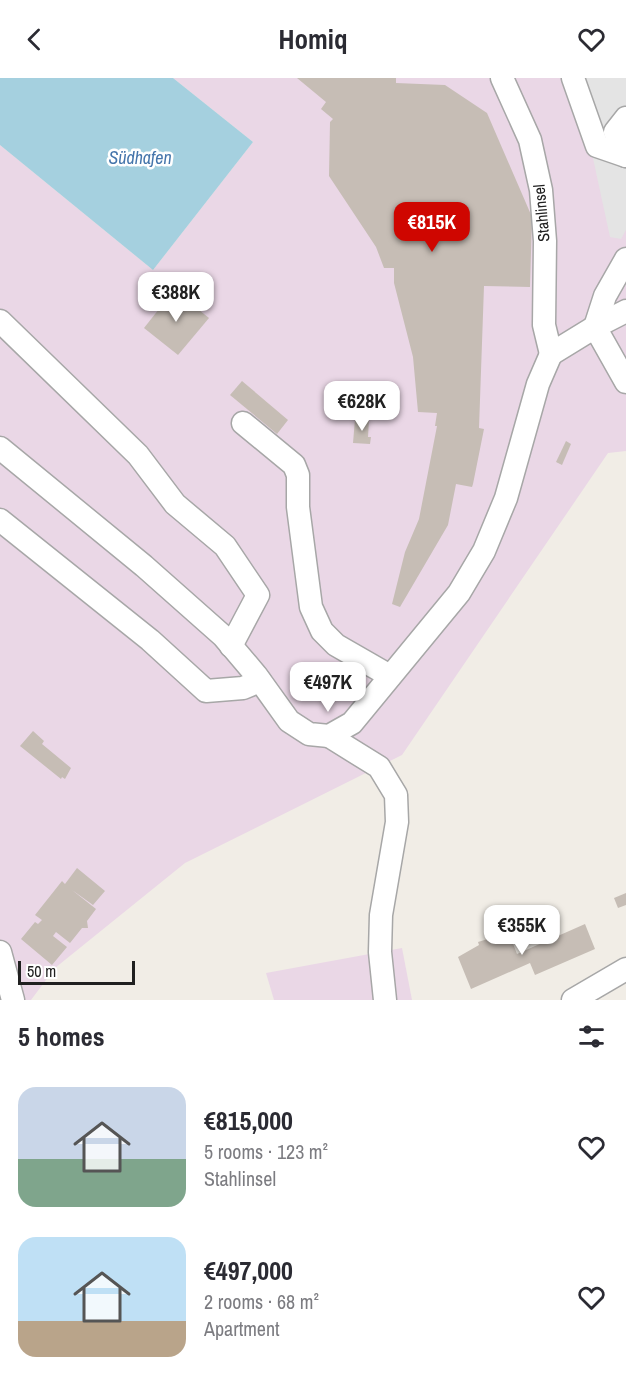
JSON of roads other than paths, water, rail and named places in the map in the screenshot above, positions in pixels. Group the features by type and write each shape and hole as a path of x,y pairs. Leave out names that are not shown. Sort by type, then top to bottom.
{"street":[{"name":"Stahlinsel","path":"502,78 530,140 541,190 545,241 544,325 551,354"},
{"path":"573,78 597,146 626,156"},
{"path":"626,118 615,132 626,156"},
{"path":"626,259 605,296 595,327 626,382"},
{"path":"329,736 352,723 459,593 484,551 506,498 538,384 551,354 626,311"},
{"path":"0,321 138,454 175,504 225,546 258,595 231,646"},
{"path":"243,423 294,465 298,476 298,507 311,607 322,631 336,645 390,676"},
{"path":"0,448 144,566 231,646 289,721 309,734 329,736 379,767 396,795 397,822 381,915 380,952 385,1000"},
{"path":"0,520 150,640 206,691 243,688 260,681"},
{"path":"0,952 13,1000"},
{"path":"573,1000 626,969"}],"water":[{"name":"Südhafen","path":"0,78 173,78 253,142 153,270 0,145"}]}
